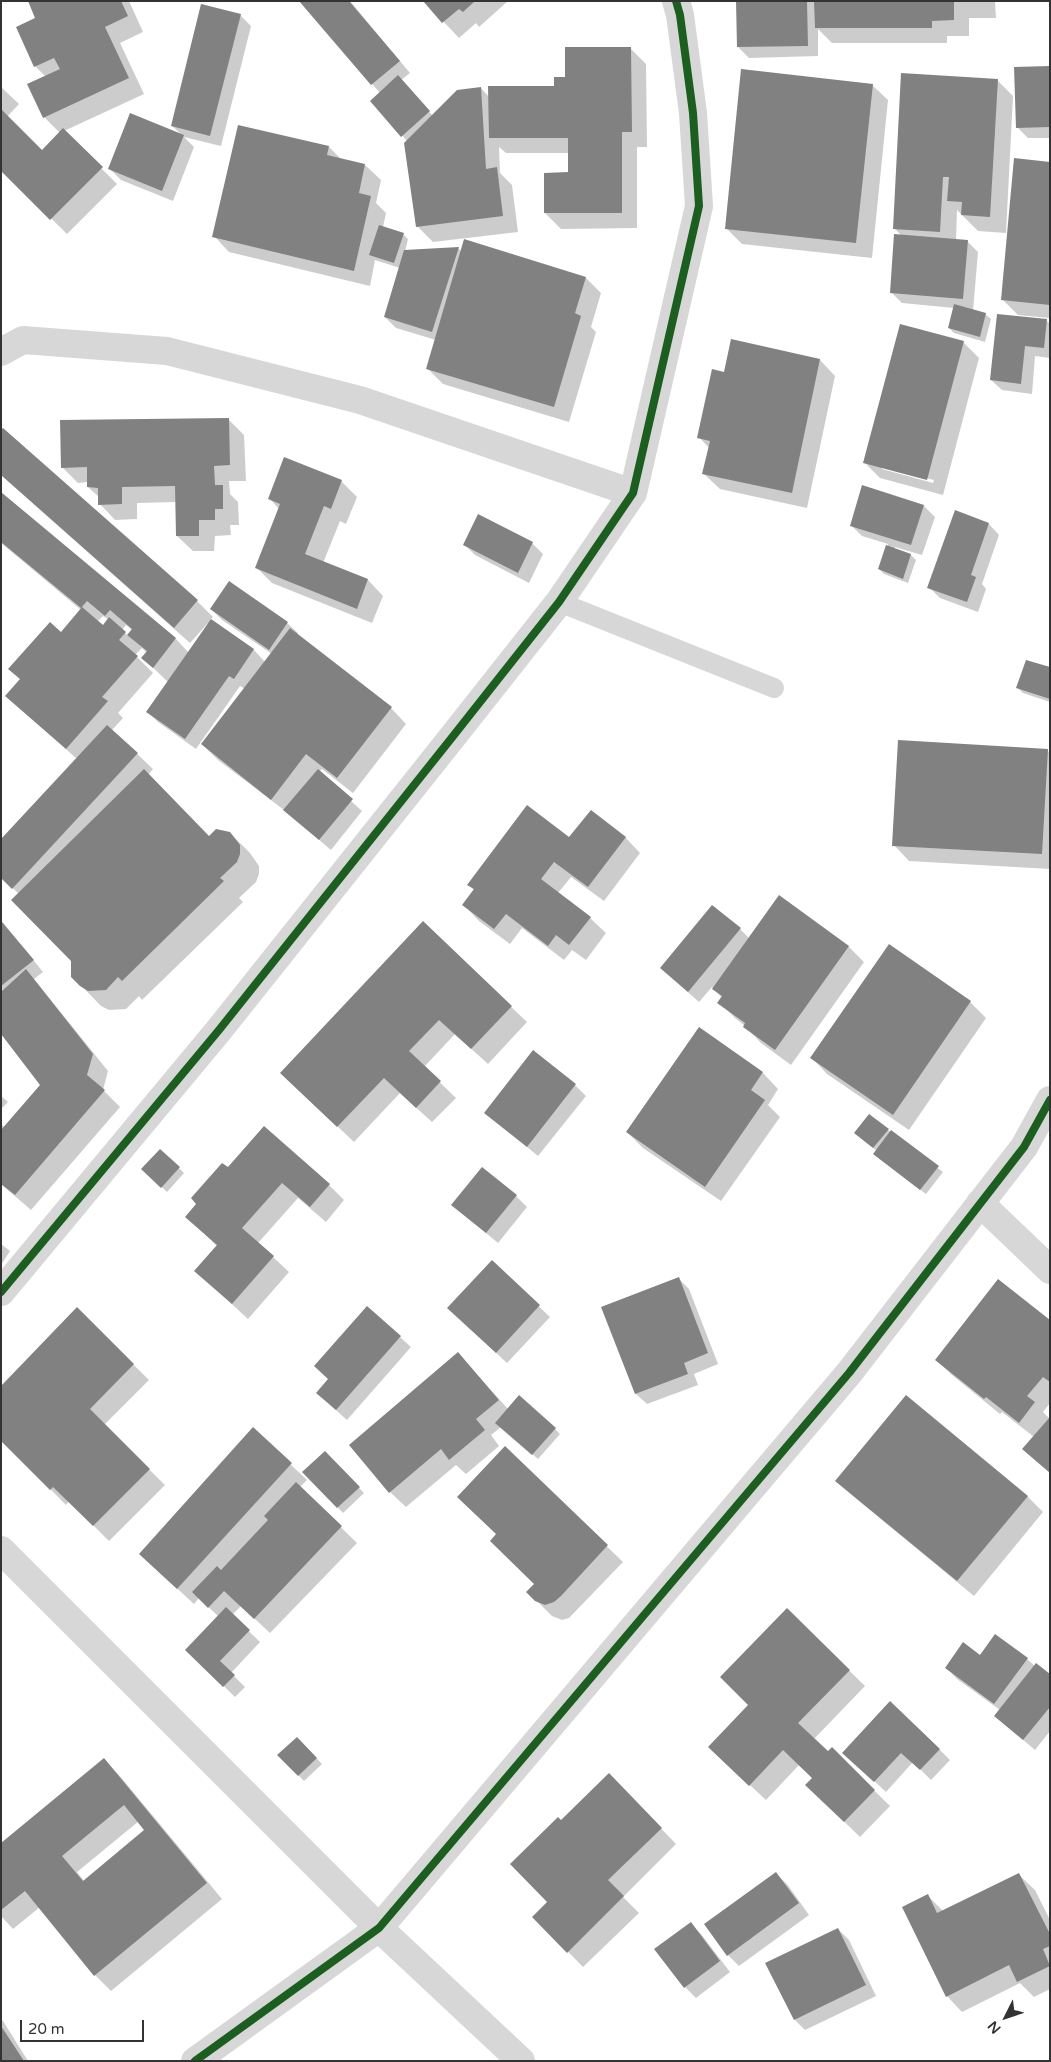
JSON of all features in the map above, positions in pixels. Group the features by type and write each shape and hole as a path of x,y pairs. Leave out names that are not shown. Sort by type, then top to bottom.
{"street":[{"path":"1,1292 232,1015 558,602 633,493 699,206 693,113 680,15 676,1"},
{"path":"1,352 23,340 168,351 360,400 633,493"},
{"path":"195,2061 379,1928 849,1373 1024,1147 1050,1100"},
{"path":"980,1203 1050,1270"},
{"path":"1,1550 379,1928 521,2061"}],"lane":[{"path":"558,602 774,688"}],"building":[{"path":"28,1 121,1 128,16 105,27 129,78 43,118 27,84 60,69 54,58 34,67 16,27 35,18"},
{"path":"299,1 349,1 400,61 371,85"},
{"path":"423,1 475,1 463,12 459,9 442,23"},
{"path":"736,1 807,1 808,46 737,47"},
{"path":"814,1 954,1 954,20 932,21 932,28 815,28"},
{"path":"201,4 241,14 210,136 171,126"},
{"path":"565,47 631,47 632,132 622,132 622,213 544,213 544,173 568,172 568,138 489,138 488,86 554,86 554,77 565,77"},
{"path":"1050,66 1050,127 1016,128 1014,67"},
{"path":"741,69 873,84 856,243 725,229"},
{"path":"901,73 998,79 990,217 961,215 962,202 947,201 949,177 943,177 940,232 893,229"},
{"path":"398,75 430,111 401,137 370,101"},
{"path":"481,87 486,169 497,167 503,216 416,227 404,143 457,90"},
{"path":"1,109 42,150 63,128 103,167 50,220 1,171"},
{"path":"130,113 184,135 162,191 108,169"},
{"path":"238,125 329,146 327,155 365,164 359,193 371,196 354,271 212,237"},
{"path":"1014,158 1050,162 1050,305 1001,300"},
{"path":"379,225 404,233 394,263 369,255"},
{"path":"894,234 968,240 963,299 890,293"},
{"path":"464,239 586,277 575,313 581,316 554,407 426,369"},
{"path":"459,247 432,332 384,317 404,250"},
{"path":"954,304 986,313 980,337 948,328"},
{"path":"997,314 1047,319 1044,348 1025,346 1021,384 990,380"},
{"path":"900,324 964,341 927,480 863,463"},
{"path":"731,339 820,359 792,493 702,474 710,441 697,438 712,369 724,372"},
{"path":"229,418 230,465 214,466 215,485 223,485 223,509 215,509 215,520 199,520 199,536 176,536 175,486 122,487 122,504 98,505 98,488 87,487 87,467 61,468 60,420"},
{"path":"3,428 198,600 174,628 1,475 1,430"},
{"path":"284,457 342,480 331,509 324,506 305,554 368,579 357,609 255,568 280,504 268,499"},
{"path":"862,485 924,505 911,545 850,526"},
{"path":"1,492 176,638 153,668 141,658 147,651 127,635 132,629 110,610 105,616 87,601 81,608 1,542"},
{"path":"955,510 989,523 971,575 976,577 967,602 927,588"},
{"path":"478,514 533,542 518,573 463,545"},
{"path":"886,545 911,554 903,579 878,569"},
{"path":"229,581 288,622 269,650 210,609"},
{"path":"82,607 103,625 109,617 126,632 119,640 138,656 102,697 108,701 66,749 5,696 20,679 8,669 50,622 61,632"},
{"path":"211,619 254,649 234,679 229,676 185,739 146,712"},
{"path":"290,628 392,707 337,778 306,754 271,800 201,744"},
{"path":"1026,660 1050,667 1050,699 1016,688"},
{"path":"107,725 138,753 12,889 1,878 1,839"},
{"path":"898,740 1048,749 1042,854 892,846"},
{"path":"144,769 209,836 216,829 230,832 240,845 240,854 237,862 220,878 224,881 122,981 118,977 106,990 88,991 71,977 71,961 11,900"},
{"path":"318,769 353,799 319,840 283,810"},
{"path":"527,805 569,837 591,810 626,837 588,887 554,862 541,879 591,917 569,945 556,935 548,946 506,914 494,929 462,905 474,889 467,885"},
{"path":"779,895 849,946 775,1050 743,1027 745,1023 717,1003 722,996 712,989"},
{"path":"712,905 741,928 688,992 660,968"},
{"path":"1,921 34,960 1,986"},
{"path":"423,921 512,1006 471,1049 439,1020 409,1051 441,1081 416,1108 384,1078 337,1127 280,1073"},
{"path":"889,944 971,1001 893,1115 810,1058"},
{"path":"26,969 93,1054 87,1075 105,1090 15,1195 1,1184 1,1130 40,1085 1,1034 1,992"},
{"path":"699,1027 763,1072 751,1090 765,1100 705,1187 626,1132"},
{"path":"533,1050 576,1084 527,1147 484,1113"},
{"path":"869,1114 889,1129 873,1148 854,1133"},
{"path":"264,1126 330,1184 310,1207 282,1183 242,1228 274,1256 232,1304 194,1271 217,1245 185,1217 196,1204 191,1198 222,1163 228,1167"},
{"path":"891,1130 939,1166 920,1190 873,1154"},
{"path":"160,1149 180,1167 161,1188 141,1169"},
{"path":"482,1167 517,1195 486,1233 451,1205"},
{"path":"492,1260 540,1305 496,1353 447,1308"},
{"path":"679,1277 708,1353 684,1363 688,1374 635,1394 601,1307"},
{"path":"998,1279 1050,1320 1050,1382 1043,1377 1027,1396 1035,1402 1019,1423 986,1397 984,1399 935,1360"},
{"path":"367,1306 401,1336 336,1410 316,1393 328,1379 314,1366"},
{"path":"77,1307 134,1364 90,1409 150,1469 93,1526 53,1487 50,1490 1,1441 1,1386"},
{"path":"458,1352 499,1400 476,1419 485,1430 449,1460 441,1449 389,1493 349,1445"},
{"path":"519,1395 556,1428 532,1455 495,1423"},
{"path":"906,1395 1028,1496 957,1581 835,1481"},
{"path":"1050,1417 1050,1473 1022,1449"},
{"path":"253,1427 292,1463 177,1589 139,1554"},
{"path":"505,1446 608,1545 561,1596 554,1602 545,1605 535,1601 526,1592 534,1584 490,1541 496,1534 457,1497"},
{"path":"325,1451 360,1487 337,1508 302,1472"},
{"path":"296,1482 342,1526 254,1619 224,1591 208,1608 192,1592 217,1566 221,1570 268,1520 264,1516"},
{"path":"226,1607 250,1630 220,1661 235,1675 223,1687 185,1650"},
{"path":"787,1608 850,1670 798,1723 828,1751 832,1747 875,1790 844,1822 805,1785 812,1778 783,1750 749,1786 708,1747 748,1705 720,1677"},
{"path":"995,1634 1028,1658 994,1704 945,1668 963,1642 980,1655"},
{"path":"1036,1663 1050,1674 1050,1707 1023,1740 994,1716"},
{"path":"890,1701 940,1749 920,1770 901,1753 874,1782 842,1753"},
{"path":"297,1737 317,1758 298,1776 277,1755"},
{"path":"104,1758 207,1883 94,1976 25,1891 1,1910 1,1843","holes":["124,1805 144,1830 83,1881 62,1856"]},
{"path":"609,1773 662,1828 608,1880 624,1896 567,1953 532,1917 547,1902 510,1864 558,1817 561,1820"},
{"path":"776,1872 799,1903 727,1956 704,1924"},
{"path":"1019,1873 1050,1934 1050,1946 1043,1949 1050,1966 1017,1982 1009,1965 946,1997 902,1907 928,1894 937,1913"},
{"path":"691,1922 720,1961 684,1988 654,1949"},
{"path":"838,1928 866,1985 794,2020 765,1963"},
{"path":"1,2026 24,2061 1,2061"}],"cycle path":[{"path":"1,1292 219,1030 450,740 559,602 633,493 699,206 693,113 680,15 676,1"},
{"path":"195,2061 379,1928 849,1373 1024,1147 1050,1100"}]}
